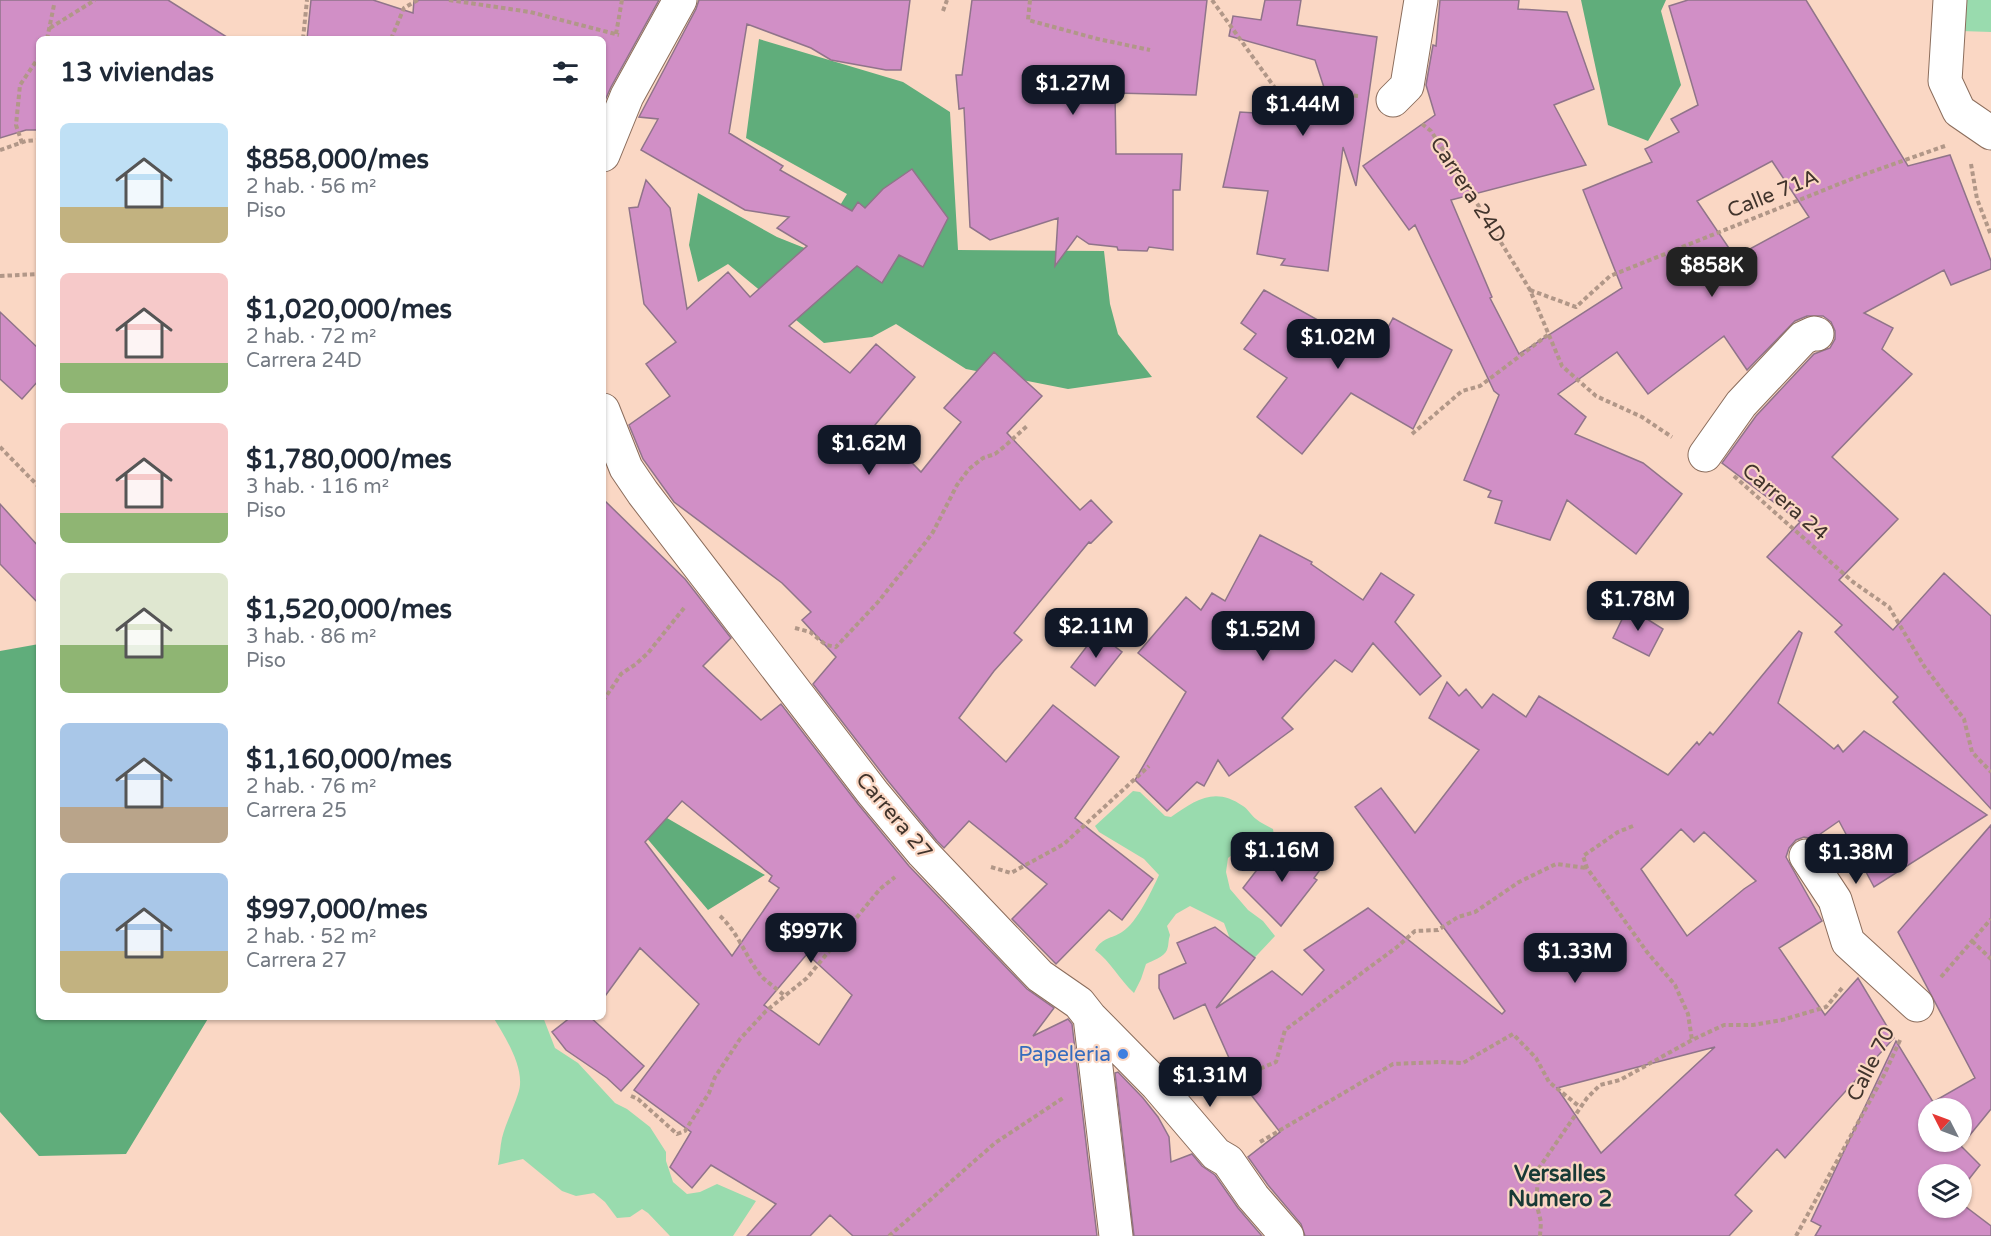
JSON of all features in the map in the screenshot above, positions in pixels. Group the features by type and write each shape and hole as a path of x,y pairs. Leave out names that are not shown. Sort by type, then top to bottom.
{"street":[{"path":"606,148 627,96 680,0"},
{"path":"1393,100 1407,87 1420,0"},
{"path":"1950,0 1945,81 1959,111 1991,133"},
{"path":"1706,455 1741,404 1803,338 1817,334"},
{"name":"Carrera 27","path":"606,418 626,468 643,493 873,793 923,853 1040,976 1079,1002 1090,1017 1157,1085 1216,1154 1228,1161 1253,1197 1287,1236"},
{"path":"606,476 643,493"},
{"path":"1806,856 1835,900 1848,942 1917,1005"},
{"path":"1090,1017 1099,1075 1116,1236"}],"path":[{"path":"50,28 95,0"},
{"path":"303,36 307,0"},
{"path":"392,36 404,8 418,0"},
{"path":"449,0 530,12 655,44"},
{"path":"616,35 622,0"},
{"path":"943,11 947,0"},
{"path":"1030,0 1028,20 1150,50"},
{"path":"1212,0 1275,88 1393,100"},
{"path":"48,36 54,5"},
{"path":"22,143 16,125 20,85 36,61"},
{"name":"Carrera 24D","path":"1393,100 1431,132 1530,290"},
{"path":"0,150 36,141"},
{"name":"Calle 71A","path":"1530,290 1576,307 1610,276 1854,178 1950,144"},
{"path":"1971,158 1977,200 1991,235"},
{"path":"0,276 36,274"},
{"name":"Carrera 24","path":"1530,290 1562,366 1596,396 1642,417 1676,440 1706,455 1739,480 1853,582 1888,607 1924,666 1964,719 1972,752 1991,772"},
{"path":"1412,434 1462,391 1480,386 1549,334"},
{"path":"754,639 782,628 792,628 810,632 826,645 836,647 872,610 929,537 957,484 969,469 982,458 994,454 1005,446 1027,426"},
{"path":"0,447 36,484"},
{"path":"606,696 621,674 648,653 692,598 709,581"},
{"path":"985,865 1011,873 1064,844 1149,766"},
{"path":"1633,826 1618,832 1583,856 1587,868 1647,952 1675,985 1688,1014 1692,1040"},
{"path":"631,1096 638,1099 677,1134 685,1131 709,1093 715,1077 740,1039 766,1011 807,978 880,889 923,853"},
{"path":"1203,1140 1210,1132 1201,1080 1221,1085 1276,1062 1285,1030 1397,948 1415,931 1438,930 1458,917 1475,912 1519,882 1556,864 1587,868"},
{"path":"720,916 731,926 763,978 785,996"},
{"name":"Calle 70","path":"1796,1236 1884,1075 1917,1005 1991,919"},
{"path":"1972,941 1991,959"},
{"path":"1540,1236 1536,1202 1539,1168 1580,1107 1600,1085 1620,1080 1724,1025 1753,1025 1782,1020 1826,1007 1851,978 1848,942"},
{"path":"1228,1161 1393,1064 1463,1063 1513,1034 1536,1058 1549,1082 1580,1107"},
{"path":"889,1236 995,1143 1099,1075"}],"green space":[{"path":"1581,0 1666,0 1661,11 1681,85 1648,141 1608,125"},
{"path":"1963,0 1991,0 1991,32 1961,31"},
{"path":"759,39 903,82 950,112 958,250 1104,251 1110,304 1118,334 1152,377 1068,389 966,369 896,324 872,337 824,343 728,264 698,282 689,245 698,193 777,237 812,251 847,194 746,138"},
{"path":"36,645 36,1020 207,1020 126,1154 39,1156 0,1112 0,651"},
{"path":"1133,791 1140,792 1165,816 1171,817 1197,801 1214,796 1223,797 1243,806 1256,819 1273,829 1274,836 1256,836 1228,858 1226,872 1230,889 1275,936 1242,971 1224,923 1190,906 1176,914 1167,926 1170,935 1167,950 1161,957 1146,964 1134,993 1095,950 1107,939 1128,928 1144,906 1159,875 1144,859 1099,832 1095,826"},
{"path":"667,818 765,875 708,910 645,836"},
{"path":"495,1020 544,1020 555,1048 578,1063 615,1103 627,1109 650,1127 666,1152 666,1161 673,1182 687,1194 700,1192 717,1184 756,1201 733,1236 670,1236 642,1209 630,1217 617,1218 605,1202 594,1193 576,1196 562,1191 523,1159 498,1165 505,1127 520,1085 517,1064"}],"building":[{"path":"0,0 168,0 225,36 36,36 36,130 26,130 0,138"},
{"path":"311,0 373,0 413,13 414,0 659,0 606,98 606,36 307,36"},
{"path":"699,0 910,0 901,70 886,70 831,60 811,48 747,24 729,133 783,166 780,170 852,211 858,202 865,208 883,189 912,169 948,218 923,267 899,255 882,283 857,266 789,326 850,373 876,344 915,377 875,425 921,472 961,422 944,408 994,352 1042,396 1007,433 1080,510 1091,500 1112,522 1091,543 1089,542 1014,633 1022,640 994,671 959,718 1006,762 1053,705 1119,757 1075,818 1153,879 1122,920 1109,910 1056,964 1012,919 1047,884 969,821 944,848 937,841 813,684 836,657 802,620 811,612 782,583 674,502 643,459 629,425 670,396 646,364 676,342 644,304 629,208 638,207 646,180 670,208 687,309 728,272 750,297 807,246 777,228 789,217 745,210 641,150 658,119 639,117"},
{"path":"972,0 1207,0 1196,95 1115,93 1116,154 1182,154 1180,190 1173,190 1173,250 1149,247 1147,251 1118,250 1117,247 1089,244 1077,236 1055,266 1058,218 990,240 970,227 964,108 959,109 956,75 962,75"},
{"path":"1265,0 1301,0 1297,25 1377,37 1356,186 1343,147 1328,271 1281,265 1285,259 1257,254 1268,191 1223,187 1240,112 1334,118 1315,60 1229,36 1233,16 1261,20"},
{"path":"1440,0 1519,0 1518,9 1567,12 1594,89 1554,105 1586,165 1451,200 1492,297 1490,298 1519,354 1622,288 1583,190 1652,162 1645,149 1679,132 1671,119 1698,105 1669,6 1688,0 1806,0 1908,166 1950,155 1991,261 1991,269 1951,285 1944,270 1864,313 1893,328 1882,349 1912,374 1832,457 1898,519 1839,580 1893,630 1944,573 1991,616 1991,809 1893,702 1898,697 1835,632 1842,625 1767,557 1800,522 1722,463 1756,416 1814,354 1830,348 1835,339 1835,331 1831,322 1823,316 1807,316 1795,321 1747,370 1724,336 1648,394 1617,352 1558,394 1586,417 1575,434 1643,463 1682,494 1636,554 1567,500 1550,540 1495,523 1502,501 1488,497 1491,491 1464,480 1499,395 1494,391 1415,225 1409,230 1363,166 1435,115 1426,85 1433,45 1436,46","holes":["1772,161 1809,217 1735,257 1697,201"]},
{"path":"1264,290 1375,352 1393,318 1452,350 1413,429 1351,393 1302,454 1257,417 1287,378 1244,349 1256,334 1241,323"},
{"path":"0,312 36,346 36,383 22,399 0,379"},
{"path":"606,502 685,579 731,638 703,666 761,720 781,704 909,866 1027,989 1054,1008 1033,1036 1068,1019 1072,1024 1097,1236 853,1236 830,1215 810,1236 747,1236 776,1204 711,1165 692,1188 670,1167 691,1132 634,1090 699,1004 640,948 606,995","holes":["682,801 772,876 769,881 779,888 732,956 645,842","807,954 852,995 819,1045 764,1005"]},
{"path":"0,504 36,544 36,601 0,564"},
{"path":"1260,535 1312,562 1311,564 1363,600 1381,573 1414,595 1395,622 1441,676 1420,695 1373,643 1352,672 1335,660 1282,718 1293,729 1229,776 1218,760 1204,786 1197,782 1167,811 1135,780 1186,692 1138,653 1186,597 1201,610 1212,593 1225,601"},
{"path":"1628,607 1663,629 1649,656 1613,638"},
{"path":"1799,631 1802,633 1778,703 1834,749 1838,745 1843,752 1864,731 1987,815 1874,887 1839,821 1813,839 1804,837 1796,840 1789,848 1786,857 1822,921 1779,948 1825,1015 1858,978 1894,1038 1785,1158 1777,1149 1735,1195 1752,1211 1729,1236 1305,1236 1301,1224 1248,1157 1280,1132 1238,1078 1205,1004 1174,1019 1159,988 1159,975 1186,963 1177,943 1215,927 1255,958 1216,1008 1272,971 1302,995 1324,970 1304,950 1368,908 1502,1014 1505,1011 1355,807 1381,788 1415,833 1479,750 1429,718 1447,682 1459,696 1466,689 1482,708 1493,694 1526,717 1539,696 1668,775 1697,742 1699,745 1710,732 1713,735","holes":["1681,829 1694,842 1704,832 1756,881 1687,936 1641,869","1715,1047 1601,1153 1557,1088"]},
{"path":"1097,633 1122,652 1095,686 1071,667"},
{"path":"1991,825 1991,1109 1972,1132 1972,1098 1940,1098 1975,1078 1898,932"},
{"path":"1288,844 1320,870 1314,878 1317,880 1281,926 1243,888 1273,849 1280,854"},
{"path":"567,1020 593,1020 644,1066 621,1091 607,1078 566,1050 552,1032"},
{"path":"1896,1041 1931,1098 1918,1098 1918,1152 1967,1152 1980,1165 1972,1175 1972,1164 1918,1164 1918,1218 1972,1218 1972,1212 1991,1226 1991,1236 1815,1236 1821,1226 1811,1221"},
{"path":"1118,1072 1158,1117 1169,1137 1171,1162 1192,1154 1202,1166 1215,1175 1238,1208 1262,1236 1134,1236 1115,1073"}],"place":[{"name":"Papeleria","path":"1123,1054"}],"district":[{"name":"Versalles Numero 2","path":"1560,1186"}]}
